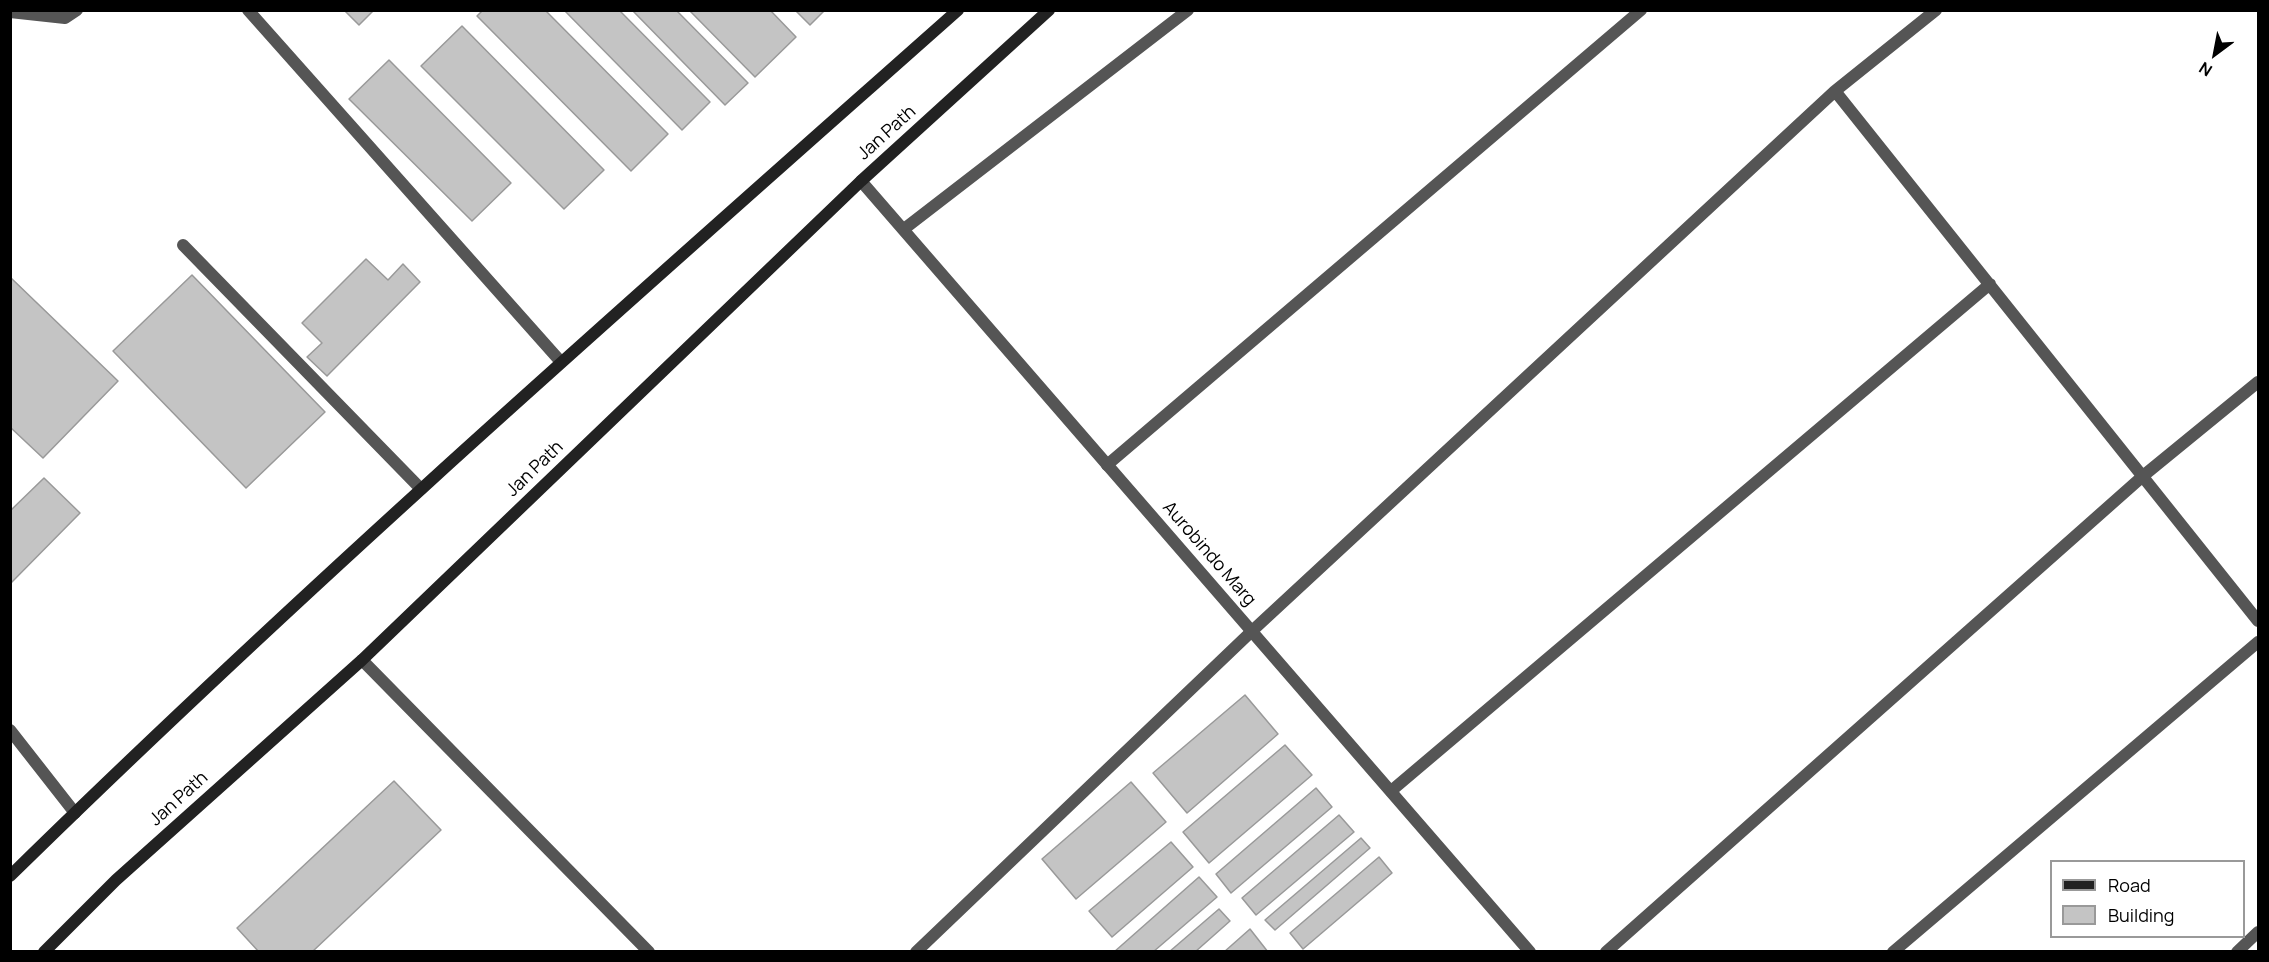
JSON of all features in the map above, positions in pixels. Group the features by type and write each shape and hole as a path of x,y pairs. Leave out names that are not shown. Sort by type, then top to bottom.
{"main road":[{"path":"10,876 421,489 958,10"},
{"name":"Jan Path","path":"44,951 116,880 362,660 861,181 1049,10"}],"street":[{"path":"10,12 65,18 77,10"},
{"path":"248,10 561,362"},
{"path":"904,229 1188,10"},
{"path":"1107,465 1641,10"},
{"path":"916,951 1252,631 1836,91 1936,10"},
{"path":"1836,91 2259,621"},
{"name":"Aurobindo Marg","path":"861,181 1530,951"},
{"path":"183,245 421,489"},
{"path":"1391,791 1990,284"},
{"path":"1606,951 2143,476 2259,382"},
{"path":"1893,951 2259,642"},
{"path":"362,660 650,951"},
{"path":"10,730 75,813"},
{"path":"2237,951 2258,935"}],"building":[{"path":"344,10 374,10 359,25"},
{"path":"483,10 545,10 668,134 631,171 477,16"},
{"path":"564,10 619,10 710,102 682,130"},
{"path":"632,10 676,10 748,83 725,105"},
{"path":"689,10 770,10 796,37 755,77"},
{"path":"795,10 825,10 810,25"},
{"path":"462,26 604,170 564,209 421,66"},
{"path":"389,60 511,183 472,221 349,99"},
{"path":"366,259 388,280 403,264 420,282 327,376 307,357 322,343 302,323"},
{"path":"192,275 325,412 246,488 113,351"},
{"path":"10,277 118,381 43,458 10,427"},
{"path":"44,478 80,513 10,584 10,511"},
{"path":"1245,695 1278,734 1187,813 1153,773"},
{"path":"1285,745 1312,775 1209,863 1183,832"},
{"path":"394,781 441,830 312,952 259,952 237,928"},
{"path":"1131,782 1166,822 1076,899 1042,859"},
{"path":"1316,788 1332,807 1231,893 1216,874"},
{"path":"1339,815 1354,832 1256,915 1242,898"},
{"path":"1361,838 1370,848 1275,930 1265,920"},
{"path":"1171,842 1193,867 1112,937 1089,911"},
{"path":"1379,857 1392,873 1303,949 1290,933"},
{"path":"1199,877 1217,897 1153,952 1114,952"},
{"path":"1219,909 1230,921 1195,952 1169,952"},
{"path":"1250,929 1268,952 1224,952"}]}
